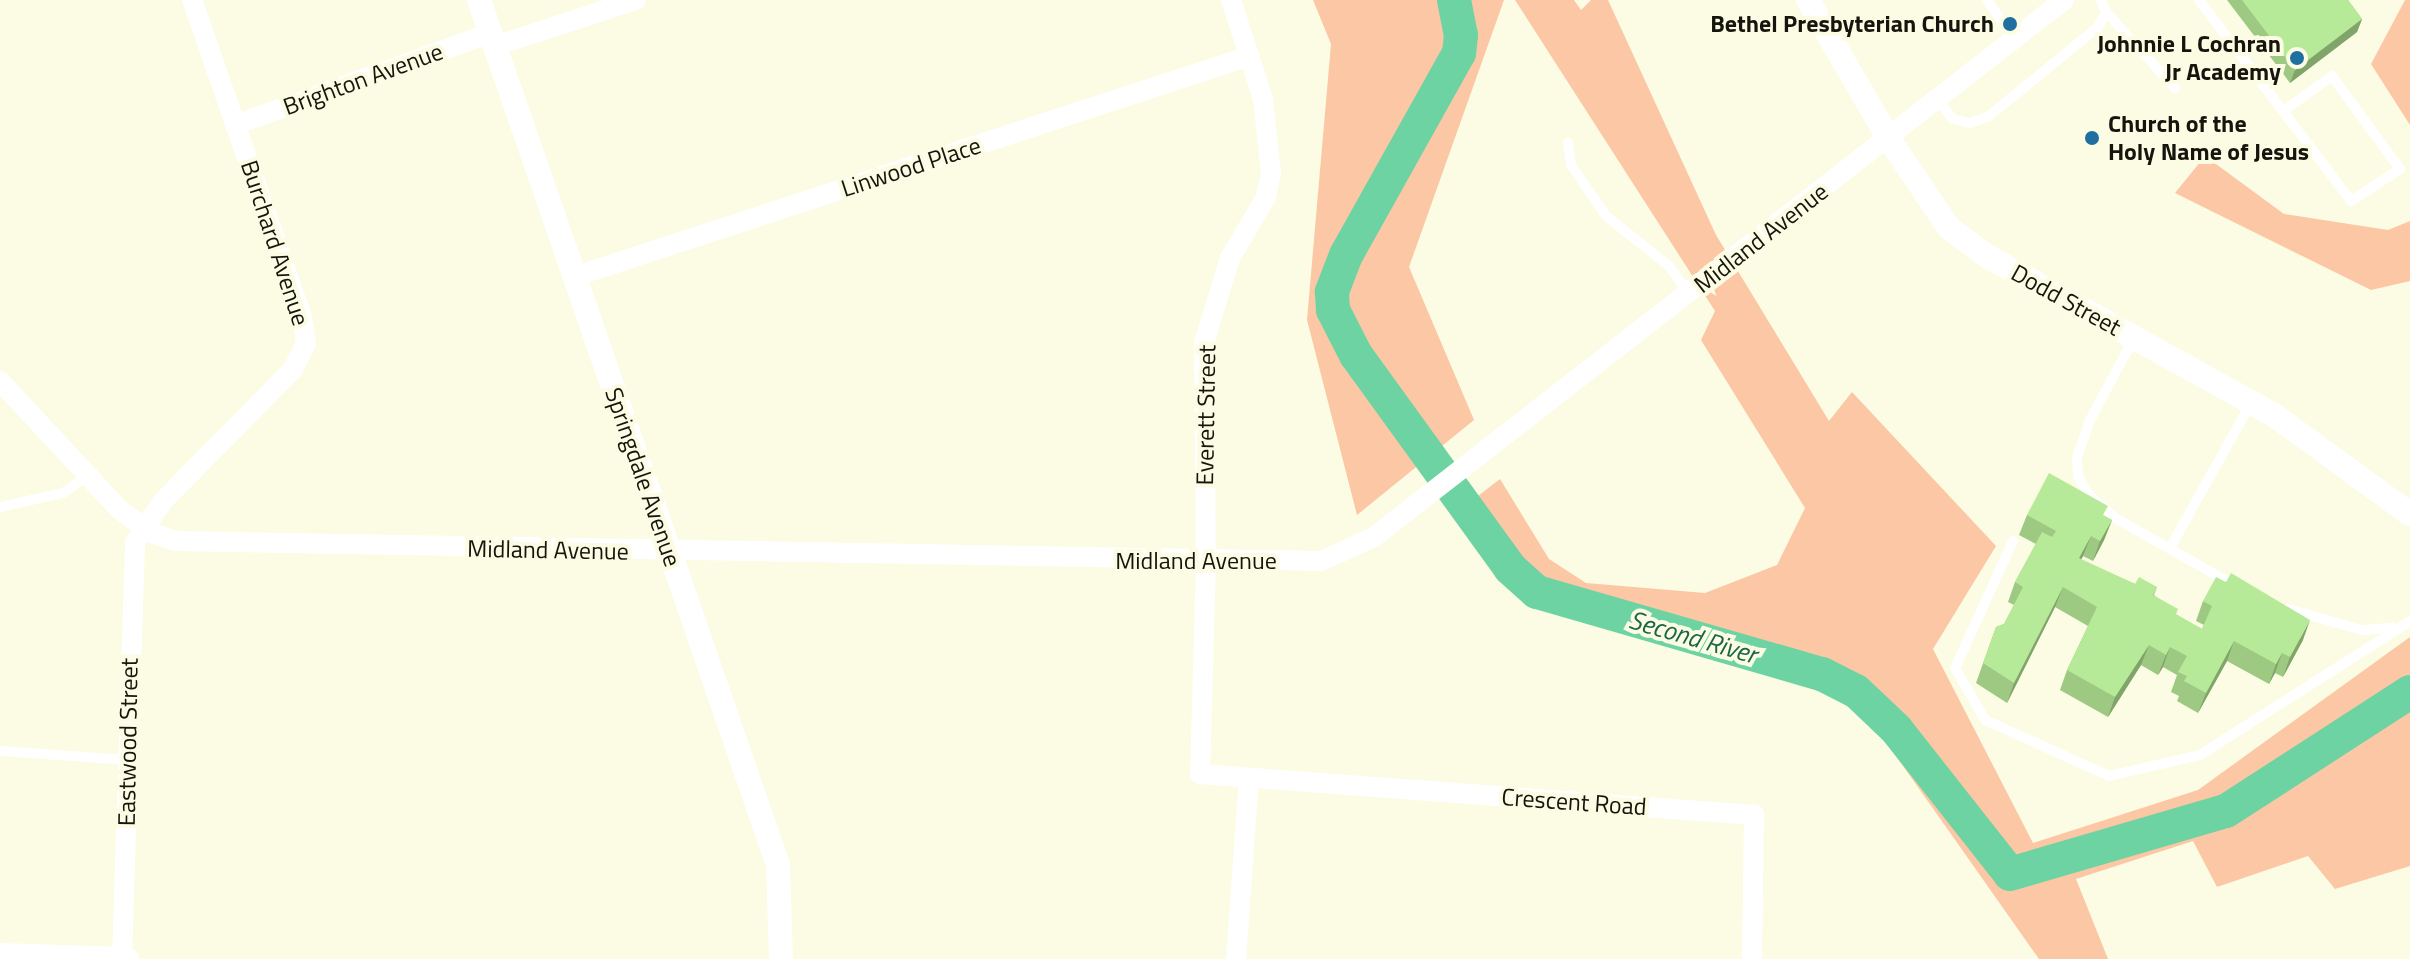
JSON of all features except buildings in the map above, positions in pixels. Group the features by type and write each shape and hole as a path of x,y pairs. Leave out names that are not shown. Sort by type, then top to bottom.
{"street":[{"name":"Burchard Avenue","path":"142,527 293,369 306,343 302,317 192,0"},
{"name":"Springdale Avenue","path":"479,0 778,865 781,959"},
{"name":"Brighton Avenue","path":"235,125 493,39 636,0"},
{"name":"Everett Street","path":"1231,0 1265,111 1271,173 1266,197 1230,258 1204,343 1206,562 1200,774 1249,778"},
{"name":"Dodd Street","path":"1808,0 1934,209 1968,243 2251,402 2343,461 2410,514"},
{"name":"Midland Avenue","path":"142,527 163,538 188,542 1206,562 1339,557 1365,543 1459,472 2064,0"},
{"name":"Linwood Place","path":"573,277 1250,56"},
{"path":"0,381 87,476 142,527"},
{"name":"Eastwood Street","path":"124,958 133,556 142,527"},
{"path":"1236,959 1249,778"},
{"name":"Crescent Road","path":"1249,778 1754,815 1752,959"},
{"path":"0,955 124,958"}],"lane":[{"path":"1987,0 2014,39"},
{"path":"2101,0 2106,12 2175,88"},
{"path":"2199,0 2286,109 2351,201 2400,169 2332,76 2286,109"},
{"path":"1938,100 1953,119 1980,121 2098,27 2106,12"},
{"path":"1568,143 1571,165 1606,216 1669,266 1689,294"},
{"path":"2134,338 2090,420 2077,457 2078,476 2088,494 2117,519 2249,593"},
{"path":"2170,548 2251,402"},
{"path":"0,507 63,493 87,476"},
{"path":"2013,541 1955,668 1985,720 2109,776 2200,755 2410,621"},
{"path":"2274,603 2362,630 2395,628"},
{"path":"0,751 128,760"}],"shaded area":[{"path":"1313,0 1504,0 1409,267 1474,420 1357,515 1307,320 1331,44"},
{"path":"1515,0 1574,0 1581,10 1591,0 1608,0 1716,235 1829,421 1852,392 1996,546 1933,649 2033,843 2198,790 2410,637 2410,866 2335,889 2308,856 2217,887 2193,841 2076,879 2108,959 2039,959 1858,702 1544,601 1469,503 1500,479 1549,559 1586,583 1705,593 1777,565 1805,508 1701,340 1715,311"},
{"path":"2405,0 2410,0 2410,125 2371,64"},
{"path":"2205,156 2284,214 2388,230 2410,221 2410,281 2371,290 2175,193"}],"waterway":[{"name":"Second River","path":"1454,0 1461,35 1459,53 1346,255 1332,292 1333,310 1356,355 1510,568 1537,592 1822,674 1856,691 1896,729 2010,874 2226,811 2410,692"}],"place":[{"name":"Bethel Presbyterian Church","path":"2010,24"},
{"name":"Johnnie L Cochran Jr Academy","path":"2297,58"},
{"name":"Church of the Holy Name of Jesus","path":"2092,138"}]}
